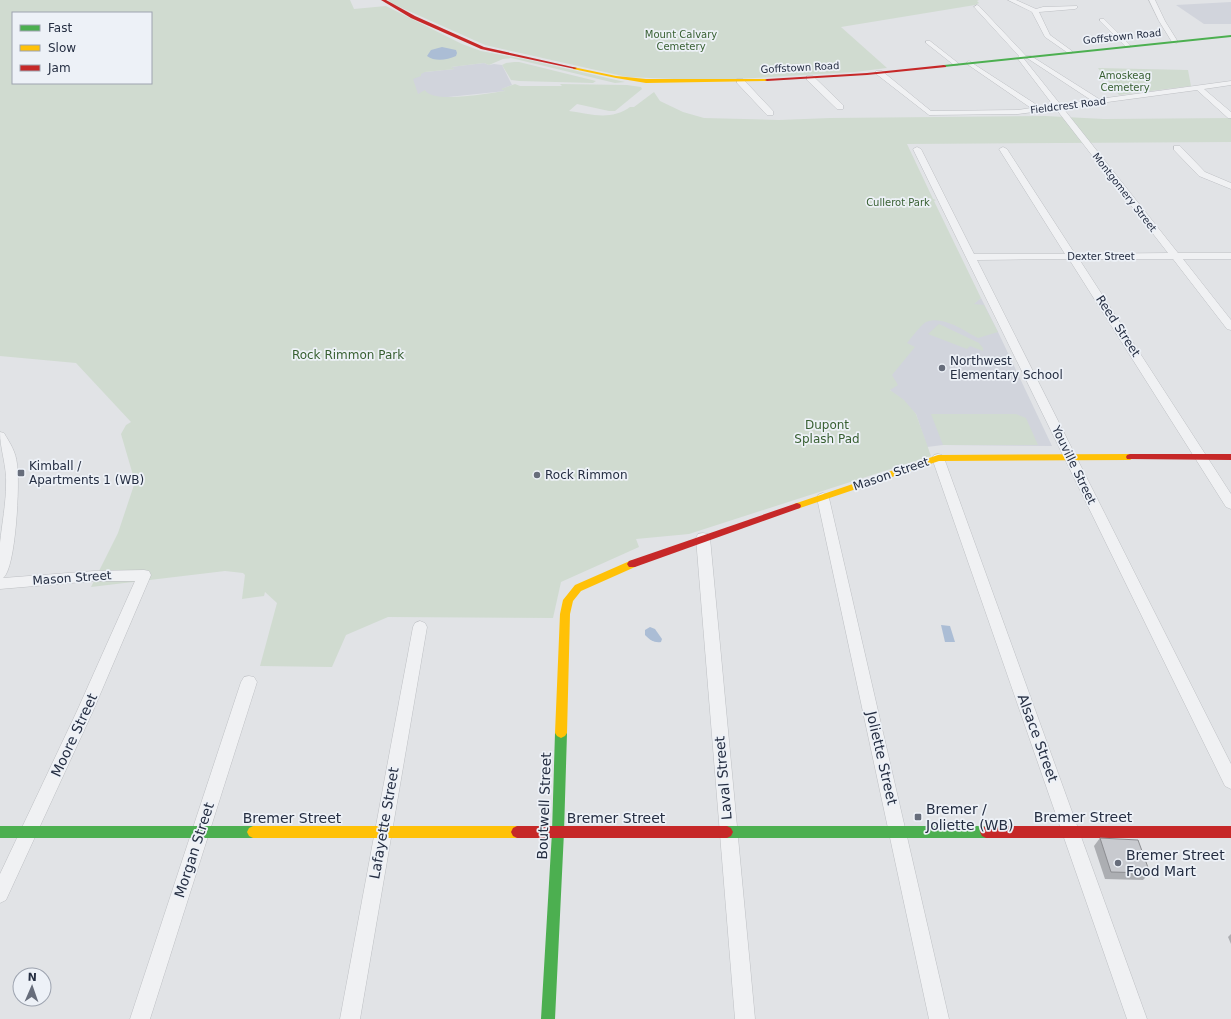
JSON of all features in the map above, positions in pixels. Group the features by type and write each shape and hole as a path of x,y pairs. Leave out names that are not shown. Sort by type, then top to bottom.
{"street":[{"name":"Goffstown Road","path":"383,0 413,17 476,45 494,51 632,80 674,82 740,82 879,73 1231,36"},
{"path":"1011,0 1035,12 1047,36 1070,52"},
{"path":"1152,0 1162,21 1175,42"},
{"path":"1038,1 1043,9"},
{"path":"1035,12 1043,9 1075,6"},
{"path":"977,7 1024,57 1099,102"},
{"path":"1102,20 1128,46"},
{"path":"928,42 956,64"},
{"name":"Montgomery Street","path":"1024,57 1058,107 1231,327"},
{"path":"969,63 1038,109"},
{"name":"Fieldcrest Road","path":"879,73 928,112 1011,112 1099,102 1231,83"},
{"path":"810,78 840,107"},
{"path":"740,82 770,113"},
{"path":"1200,88 1230,116"},
{"path":"1177,148 1202,174 1231,186"},
{"name":"Youville Street","path":"917,149 1231,781"},
{"name":"Reed Street","path":"1003,149 1231,504"},
{"name":"Dexter Street","path":"970,257 1231,256"},
{"path":"0,436 6,446 11,468 12,500 7,549 0,574"},
{"name":"Mason Street","path":"570,595 578,588 637,562 938,458 1231,457"},
{"name":"Alsace Street","path":"938,458 1137,1019"},
{"name":"Joliette Street","path":"823,498 939,1019"},
{"name":"Laval Street","path":"703,538 745,1019"},
{"name":"Mason Street","path":"0,584 94,576 144,575"},
{"name":"Moore Street","path":"0,894 85,711 144,575"},
{"name":"Boutwell Street","path":"548,1019 558,832 565,614 570,595"},
{"name":"Lafayette Street","path":"350,1019 420,626"},
{"name":"Morgan Street","path":"140,1019 248,682"},
{"name":"Bremer Street","path":"0,832 1231,832"}],"shaded area":[{"path":"1231,2 1231,24 1204,24 1176,5"},
{"path":"484,63 489,65 502,65 512,85 502,89 506,91 419,100 407,72 454,69 450,67"},
{"name":"Northwest Elementary School","path":"981,298 1052,446 943,445 927,447 916,414 890,390 889,310 973,304"}],"green space":[{"name":"Rock Rimmon Park","path":"0,0 350,0 354,9 386,6 462,44 481,51 529,60 625,82 615,83 511,58 503,59 489,65 484,63 451,67 455,69 425,72 421,74 421,76 413,79 418,94 425,90 430,94 438,96 449,97 475,95 505,91 501,89 515,84 520,86 562,86 560,84 627,85 641,87 642,89 615,111 577,104 569,111 593,115 615,114 630,107 634,107 654,92 660,101 683,112 704,118 779,120 830,118 1045,116 1104,119 1231,118 1231,142 907,144 933,199 936,200 934,201 981,298 974,304 984,305 998,332 978,338 946,322 933,320 926,322 907,343 915,347 892,375 898,385 890,390 904,400 916,414 931,456 689,534 636,539 639,547 561,582 553,618 388,617 346,635 332,667 260,666 277,603 265,592 264,596 242,599 245,575 243,573 225,571 91,587 118,533 135,482 121,434 126,425 131,422 76,363 0,356"},
{"name":"Mount Calvary Cemetery","path":"388,0 979,0 977,1 979,3 975,5 841,27 887,68 855,72 738,79 674,79 627,77 485,45 393,4"},
{"path":"514,62 596,81 593,83 511,80 502,65"},
{"name":"Amoskeag Cemetery","path":"1098,68 1188,70 1191,86 1119,95"},
{"path":"939,324 979,343 983,348 983,351 970,346 967,349 928,334"},
{"path":"931,414 1016,414 1026,418 1038,445 943,445"}],"water":[{"path":"442,47 456,50 456,56 441,60 427,56 431,50"},
{"path":"941,625 950,626 955,642 945,642"},
{"path":"650,627 655,629 662,639 661,642 652,641 645,635 645,630"}],"building":[{"path":"1100,838 1138,840 1150,873 1111,872"}],"traffic: fast":[{"path":"944,66 1231,36"},
{"path":"548,1019 558,832 561,733"},
{"path":"0,832 253,832"},
{"path":"727,832 986,832"}],"traffic: slow":[{"path":"575,68 616,77 646,81 767,80"},
{"path":"797,506 938,458 1130,457"},
{"path":"561,733 565,614 568,600 578,588 632,564"},
{"path":"253,832 517,832"}],"traffic: jam":[{"path":"383,0 413,17 483,48 575,68"},
{"path":"767,80 867,74 944,66"},
{"path":"1130,457 1231,457"},
{"path":"632,564 797,506"},
{"path":"517,832 727,832"},
{"path":"986,832 1231,832"}],"place":[{"name":"Northwest Elementary School","path":"942,368"},
{"name":"Kimball / Apartments 1 (WB)","path":"21,473"},
{"name":"Rock Rimmon","path":"537,475"},
{"name":"Bremer / Joliette (WB)","path":"918,817"},
{"name":"Bremer Street Food Mart","path":"1118,863"}],"park label":[{"name":"Cullerot Park","path":"898,202"},
{"name":"Dupont Splash Pad","path":"827,432"}]}
